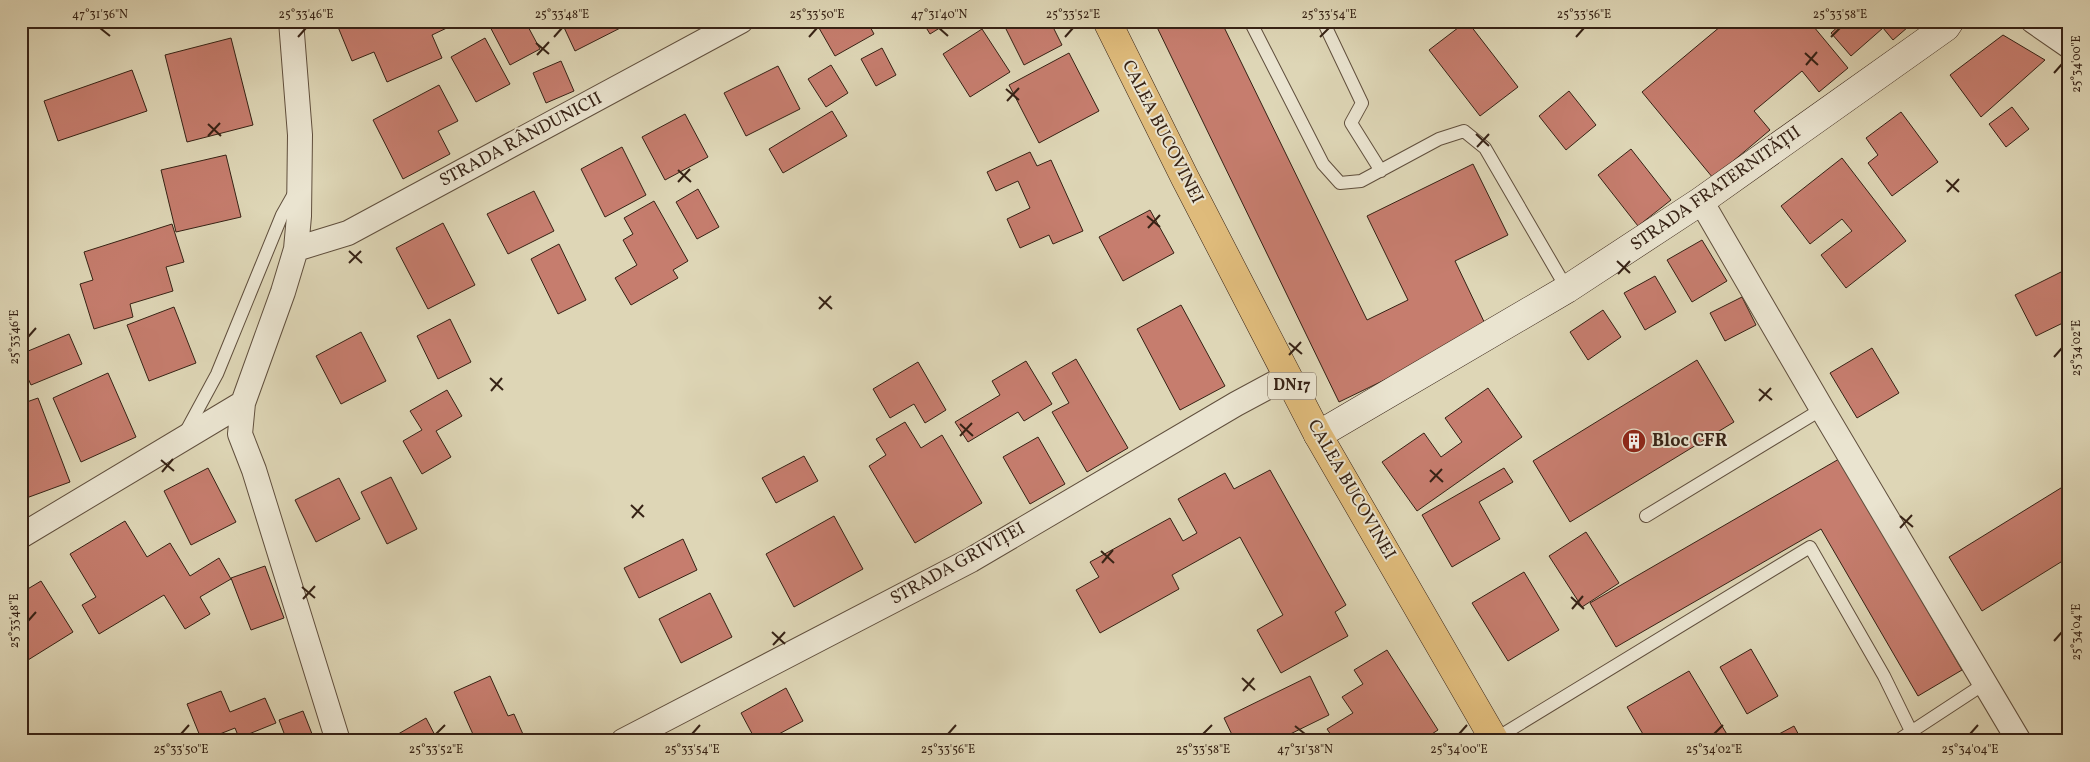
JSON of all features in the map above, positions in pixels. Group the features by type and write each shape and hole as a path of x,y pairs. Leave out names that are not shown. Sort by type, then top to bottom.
{"highway":[{"name":"CALEA BUCOVINEI","path":"1106,21 1318,435 1495,740"}],"street":[{"path":"291,21 300,135 300,183 296,249 283,292 243,403 240,434 254,470 338,741"},
{"name":"STRADA RÂNDUNICII","path":"296,249 348,233 741,21"},
{"name":"STRADA FRATERNITĂȚII","path":"1318,435 1567,289 1701,201 1946,27 1950,21"},
{"path":"2033,21 2069,46"},
{"path":"1701,201 2019,741"},
{"name":"STRADA GRIVIȚEI","path":"623,741 648,735 971,560 1236,404 1288,376"},
{"path":"21,536 243,403"}],"lane":[{"path":"1250,21 1323,164 1340,183 1361,181 1439,140 1464,131 1485,148 1567,289"},
{"path":"1323,21 1362,102 1350,123 1380,171"},
{"path":"181,439 217,374 282,215 300,183"},
{"path":"1646,516 1822,409"},
{"path":"1495,740 1810,548 1884,676 1911,731"},
{"path":"1897,741 1984,684"}],"building":[{"path":"352,21 449,21 451,26 432,35 442,58 387,82 374,52 352,61 338,27"},
{"path":"487,21 525,21 540,49 510,65"},
{"path":"561,21 634,21 575,51"},
{"path":"815,21 867,21 874,34 835,56"},
{"path":"922,21 951,21 930,34"},
{"path":"1002,21 1050,21 1062,45 1024,65"},
{"path":"1154,21 1221,21 1367,320 1408,300 1367,216 1473,164 1508,235 1455,261 1488,330 1339,402"},
{"path":"1467,21 1518,87 1480,116 1429,50"},
{"path":"1727,21 1809,21 1848,68 1819,92 1802,71 1754,111 1770,130 1713,178 1642,92"},
{"path":"1844,21 1915,21 1893,40 1883,28 1851,56 1831,33"},
{"path":"982,29 1010,72 970,97 943,54"},
{"path":"2003,35 2045,60 1981,117 1950,75"},
{"path":"231,38 253,125 187,142 165,55"},
{"path":"485,38 510,84 476,102 451,57"},
{"path":"882,48 896,75 876,86 861,59"},
{"path":"1069,53 1099,111 1039,143 1009,85"},
{"path":"561,61 574,91 546,103 533,73"},
{"path":"831,65 848,93 826,107 808,79"},
{"path":"778,66 800,109 746,136 724,93"},
{"path":"132,70 147,111 58,141 44,101"},
{"path":"439,85 458,121 438,131 450,154 403,179 373,120"},
{"path":"1569,91 1596,125 1566,150 1539,116"},
{"path":"2012,107 2029,129 2006,147 1989,124"},
{"path":"832,111 847,136 783,173 769,149"},
{"path":"1901,112 1938,162 1892,196 1868,163 1878,155 1866,138"},
{"path":"685,114 708,157 665,180 642,137"},
{"path":"622,147 646,195 605,217 581,169"},
{"path":"1631,149 1671,200 1638,226 1598,175"},
{"path":"1030,152 1037,166 1051,160 1083,231 1053,244 1049,235 1020,248 1007,219 1030,208 1018,181 996,191 987,172"},
{"path":"226,155 241,217 176,232 161,170"},
{"path":"1842,158 1906,241 1846,288 1821,255 1852,231 1842,219 1810,244 1781,206"},
{"path":"698,189 719,227 697,239 676,202"},
{"path":"534,191 554,231 508,254 487,214"},
{"path":"654,201 688,261 673,270 678,278 631,305 615,278 637,265 623,240 633,234 624,218"},
{"path":"1150,210 1174,253 1123,281 1099,237"},
{"path":"443,223 475,285 428,309 396,248"},
{"path":"172,224 184,262 166,267 173,291 130,304 133,317 94,329 80,284 93,280 84,252"},
{"path":"1702,240 1727,281 1692,302 1667,260"},
{"path":"559,244 586,300 558,314 531,259"},
{"path":"2069,268 2069,320 2036,336 2015,295"},
{"path":"1655,276 1676,312 1645,330 1624,293"},
{"path":"1742,297 1756,325 1725,341 1710,313"},
{"path":"1181,305 1225,386 1180,410 1137,329"},
{"path":"174,307 196,363 149,381 127,325"},
{"path":"1603,310 1621,337 1588,360 1570,332"},
{"path":"450,319 471,362 438,379 417,336"},
{"path":"361,332 386,381 341,404 316,356"},
{"path":"69,334 82,364 31,385 21,363 21,354"},
{"path":"1872,348 1899,393 1857,418 1830,373"},
{"path":"1076,359 1128,448 1087,472 1052,412 1069,403 1052,373"},
{"name":"Bloc CFR","path":"1697,360 1734,422 1570,522 1533,461"},
{"path":"1026,361 1052,404 1024,421 1018,412 968,442 955,422 1000,395 992,381"},
{"path":"918,362 946,410 925,423 914,404 890,418 873,389"},
{"path":"108,373 136,437 81,462 53,398"},
{"path":"1488,388 1522,437 1417,511 1382,462 1424,433 1441,457 1462,442 1445,418"},
{"path":"447,390 462,416 436,431 451,457 422,474 403,441 422,430 410,411"},
{"path":"38,398 70,482 21,500 21,404"},
{"path":"905,422 921,448 942,435 982,503 915,543 869,466 886,455 876,439"},
{"path":"1038,437 1065,484 1030,504 1003,457"},
{"path":"804,456 818,481 776,503 762,478"},
{"path":"1839,459 1962,670 1918,696 1821,529 1616,647 1590,603"},
{"path":"208,468 236,522 191,545 164,491"},
{"path":"1504,468 1513,482 1479,502 1500,539 1452,567 1422,515"},
{"path":"1270,470 1346,605 1335,612 1348,636 1281,673 1257,630 1283,615 1240,537 1172,575 1179,589 1100,633 1076,590 1099,577 1090,562 1170,518 1183,541 1197,533 1178,499 1225,473 1234,489"},
{"path":"391,477 417,529 387,544 361,492"},
{"path":"339,478 360,519 316,542 295,500"},
{"path":"2069,483 2069,557 1982,611 1949,557"},
{"path":"834,516 863,569 794,607 766,554"},
{"path":"125,521 147,557 170,543 190,576 219,558 231,579 200,597 210,614 185,629 164,595 99,634 82,605 96,597 70,554"},
{"path":"1586,532 1619,583 1582,607 1549,556"},
{"path":"683,539 697,570 639,598 624,568"},
{"path":"265,566 284,618 251,630 231,578"},
{"path":"1524,572 1559,630 1508,661 1472,603"},
{"path":"41,581 73,632 28,660 21,650 21,593"},
{"path":"710,593 732,637 681,663 659,619"},
{"path":"1751,649 1778,696 1747,714 1720,667"},
{"path":"1387,650 1438,730 1421,741 1335,741 1327,729 1353,713 1342,697 1363,684 1354,670"},
{"path":"1689,671 1731,741 1647,741 1627,707"},
{"path":"490,676 508,716 514,714 526,741 476,741 454,692"},
{"path":"1310,676 1329,715 1276,741 1235,741 1224,718"},
{"path":"786,688 803,721 766,741 756,741 741,713"},
{"path":"221,691 230,712 265,698 276,723 239,738 235,728 202,741 187,704"},
{"path":"303,711 314,739 287,741 279,720"},
{"path":"426,718 438,741 386,741"},
{"path":"1794,726 1802,741 1766,741"},
{"path":"189,734 191,741 166,741"}],"place":[{"name":"Bloc CFR","path":"1634,441"}]}
